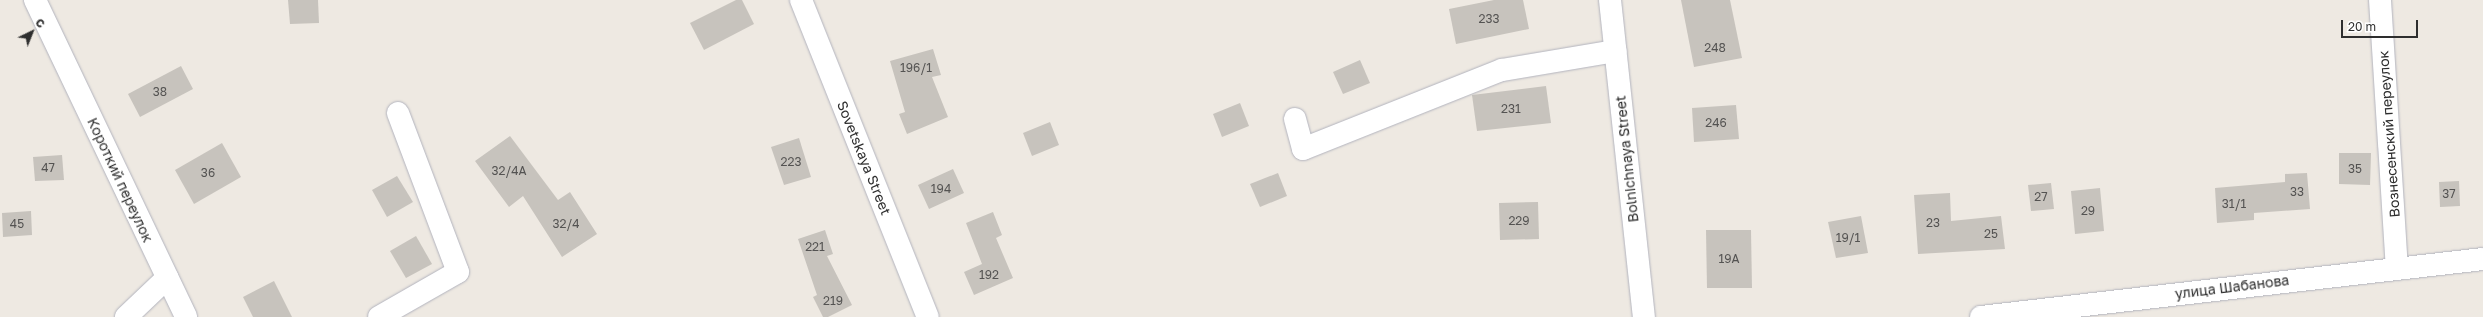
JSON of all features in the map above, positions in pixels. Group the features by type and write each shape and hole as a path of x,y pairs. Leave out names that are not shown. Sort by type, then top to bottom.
{"street":[{"name":"Короткий переулок","path":"35,0 186,317"},
{"name":"Sovetskaya Street","path":"801,0 928,317"},
{"name":"Bolnichnaya Street","path":"1610,0 1644,317"},
{"name":"Вознесенский переулок","path":"2380,0 2397,268"},
{"path":"1295,119 1303,149 1502,70 1615,51"},
{"path":"379,317 458,272 398,113"},
{"name":"улица Шабанова","path":"1981,317 2067,312 2397,268 2483,259"},
{"path":"126,317 167,278"}],"building":[{"path":"288,0 318,0 319,23 290,24"},
{"path":"736,0 742,0 754,24 704,50 690,23"},
{"path":"1494,0 1523,0 1529,29 1456,44 1449,9"},
{"path":"1681,0 1730,0 1742,58 1694,67"},
{"path":"933,49 941,75 932,77 948,117 907,134 899,114 905,112 890,61"},
{"path":"1360,60 1370,83 1343,94 1333,72"},
{"path":"181,66 193,89 140,117 128,94"},
{"path":"1546,86 1551,123 1477,131 1472,95"},
{"path":"1240,103 1249,126 1222,137 1213,114"},
{"path":"1736,105 1739,139 1694,142 1692,108"},
{"path":"1050,122 1059,145 1032,156 1023,133"},
{"path":"510,136 558,200 570,192 597,234 562,257 523,196 509,207 475,161"},
{"path":"799,138 811,177 784,185 771,147"},
{"path":"222,143 241,177 194,204 175,170"},
{"path":"2339,153 2371,153 2370,185 2339,184"},
{"path":"62,155 64,180 35,181 33,157"},
{"path":"953,169 964,193 929,209 918,185"},
{"path":"1278,173 1287,196 1260,207 1250,184"},
{"path":"2307,173 2310,209 2254,213 2254,220 2217,223 2215,188 2285,182 2285,174"},
{"path":"397,176 413,202 387,217 372,190"},
{"path":"2459,181 2460,206 2440,207 2439,182"},
{"path":"2051,183 2054,209 2031,211 2028,185"},
{"path":"2100,188 2104,231 2075,234 2071,191"},
{"path":"1950,193 1951,221 2001,216 2005,249 1918,254 1914,195"},
{"path":"1538,202 1539,239 1500,240 1499,203"},
{"path":"31,211 32,235 3,237 2,213"},
{"path":"993,212 1002,235 996,238 1013,278 974,295 964,272 982,264 966,223"},
{"path":"1861,216 1868,253 1836,258 1828,222"},
{"path":"825,230 833,254 827,256 852,305 828,317 823,317 813,297 817,295 798,239"},
{"path":"1706,230 1751,230 1752,288 1707,288"},
{"path":"416,236 432,264 406,278 390,251"},
{"path":"274,281 292,317 253,317 243,297"}]}
